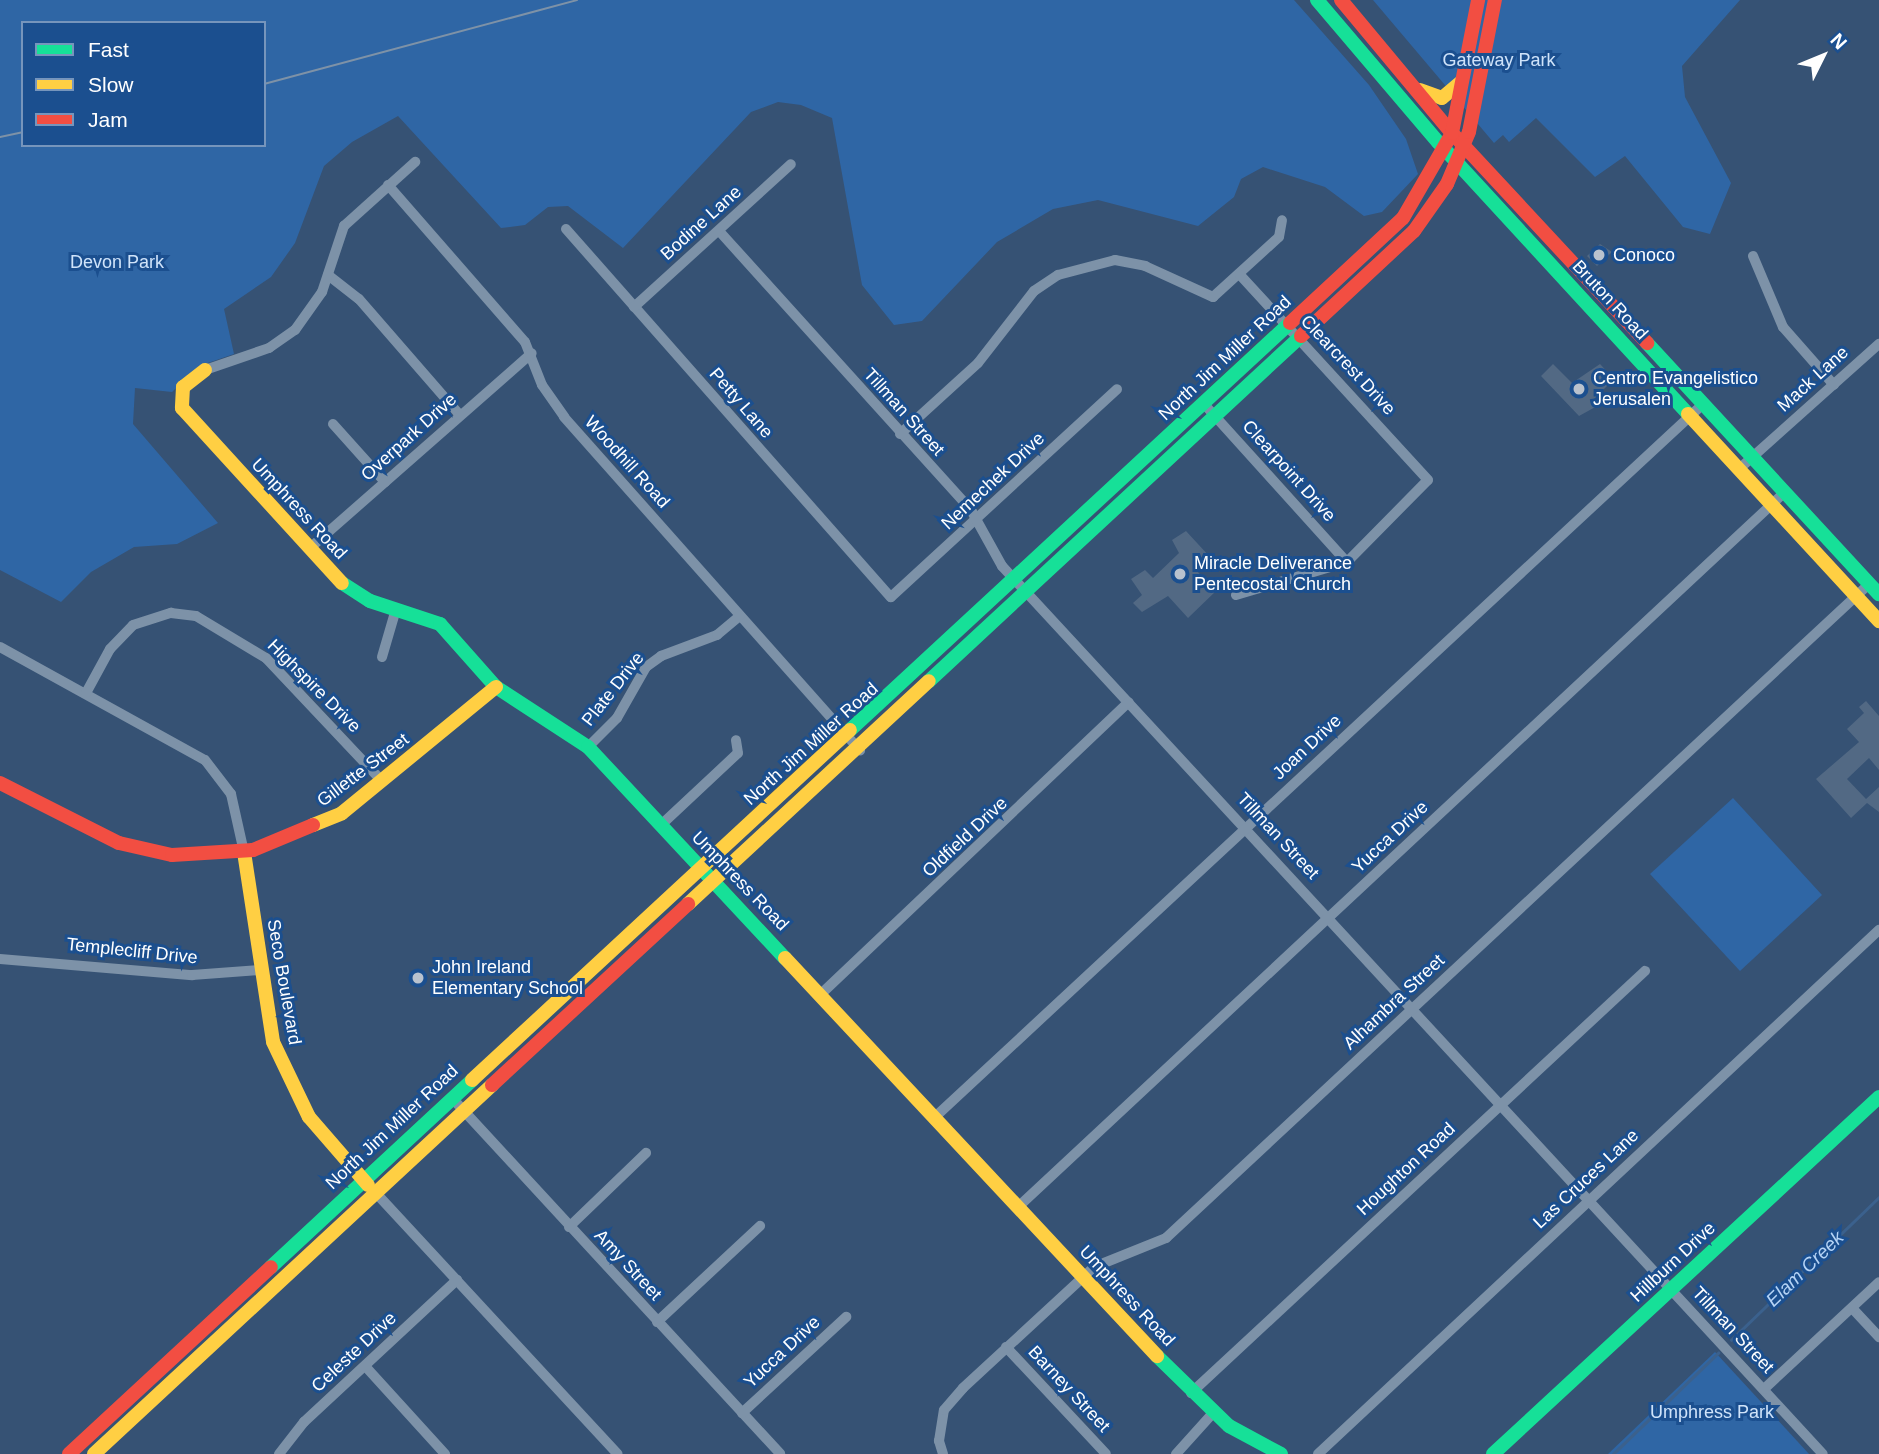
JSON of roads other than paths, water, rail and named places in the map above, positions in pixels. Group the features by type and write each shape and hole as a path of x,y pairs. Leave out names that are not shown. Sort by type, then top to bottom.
{"main road":[{"name":"Bruton Road","path":"1317,0 1446,150 1879,621"},
{"name":"Bruton Road","path":"1341,0 1452,133 1874,589"},
{"name":"North Jim Miller Road","path":"69,1454 592,966 848,738 1376,245 1412,208 1446,150 1452,133 1478,0"},
{"name":"North Jim Miller Road","path":"99,1450 604,979 860,750 1387,257 1432,210 1458,163 1495,0"},
{"path":"1411,84 1434,99 1448,95 1462,81"},
{"path":"1376,245 1387,257"},
{"path":"1597,315 1610,303"},
{"name":"Umphress Road","path":"205,370 183,387 182,408 352,593 440,624 496,687 588,747 1191,1393 1213,1413 1281,1454"},
{"name":"Gillette Street","path":"0,783 119,843 172,855 244,852 324,823 383,782 496,687"},
{"name":"Seco Boulevard","path":"244,852 272,1042 288,1080 315,1126 375,1192"},
{"path":"592,966 604,979"},
{"name":"Hillburn Drive","path":"1493,1454 1879,1097"},
{"path":"164,1365 176,1377"},
{"path":"93,1431 99,1450"}],"street":[{"path":"205,370 285,339 312,310 328,275 344,226 415,162"},
{"name":"Bodine Lane","path":"634,307 720,232 791,164"},
{"name":"Woodhill Road","path":"388,185 532,353 557,409 860,750"},
{"path":"900,434 978,363 1034,291 1058,275 1115,260 1171,277 1206,299 1240,275 1279,237 1282,220"},
{"name":"Petty Lane","path":"566,229 892,596"},
{"name":"Tillman Street","path":"720,232 977,521 998,559 1823,1454"},
{"path":"1753,256 1783,327 1834,385"},
{"path":"328,275 349,288 460,415"},
{"name":"Clearcrest Drive","path":"1240,275 1428,481 1347,562"},
{"name":"Mack Lane","path":"1739,469 1879,344"},
{"name":"Overpark Drive","path":"310,548 532,353"},
{"name":"Nemechek Drive","path":"892,596 977,521 1117,388"},
{"name":"Clearpoint Drive","path":"1204,404 1347,562"},
{"name":"Joan Drive","path":"935,1117 1703,404"},
{"path":"333,424 385,482"},
{"name":"Yucca Drive","path":"1018,1207 1785,492"},
{"path":"1236,595 1347,562"},
{"name":"Alhambra Street","path":"943,1454 939,1428 954,1397 1006,1347 1103,1261 1166,1238 1856,596 1874,589"},
{"path":"382,657 396,609"},
{"name":"Highspire Drive","path":"86,693 110,649 134,625 171,613 196,616 266,658 383,782"},
{"name":"Plate Drive","path":"588,747 617,718 646,667 661,656 717,635 740,616"},
{"name":"Seco Boulevard","path":"0,647 193,751 217,770 237,812 244,852"},
{"name":"Oldfield Drive","path":"821,995 1129,702"},
{"path":"661,825 738,753 736,740"},
{"name":"Las Cruces Lane","path":"1318,1454 1879,930"},
{"name":"Templecliff Drive","path":"0,959 192,975 260,970"},
{"name":"Houghton Road","path":"1191,1393 1645,971"},
{"name":"Amy Street","path":"452,1098 780,1454"},
{"path":"569,1227 646,1153"},
{"name":"Seco Boulevard","path":"375,1192 618,1454"},
{"path":"657,1322 760,1226"},
{"name":"Celeste Drive","path":"279,1454 304,1422 457,1280"},
{"path":"1764,1389 1879,1282"},
{"path":"1852,1308 1879,1337"},
{"name":"Yucca Drive","path":"742,1413 846,1317"},
{"name":"Barney Street","path":"1006,1347 1106,1454"},
{"path":"365,1366 446,1454"},
{"path":"1176,1454 1213,1413"}],"waterway":[{"name":"Elam Creek","path":"1731,1340 1879,1197"},
{"name":"Elam Creek","path":"1613,1454 1718,1353"}],"tram line":[{"path":"266,83 577,0"},
{"path":"0,137 21,132"}],"place":[{"name":"Conoco","path":"1599,255"},
{"name":"Centro Evangelistico Jerusalen","path":"1579,389"},
{"name":"Miracle Deliverance Pentecostal Church","path":"1180,574"},
{"name":"John Ireland Elementary School","path":"418,978"}],"park label":[{"name":"Gateway Park","path":"1499,60"},
{"name":"Devon Park","path":"117,262"},
{"name":"Umphress Park","path":"1712,1412"}]}
